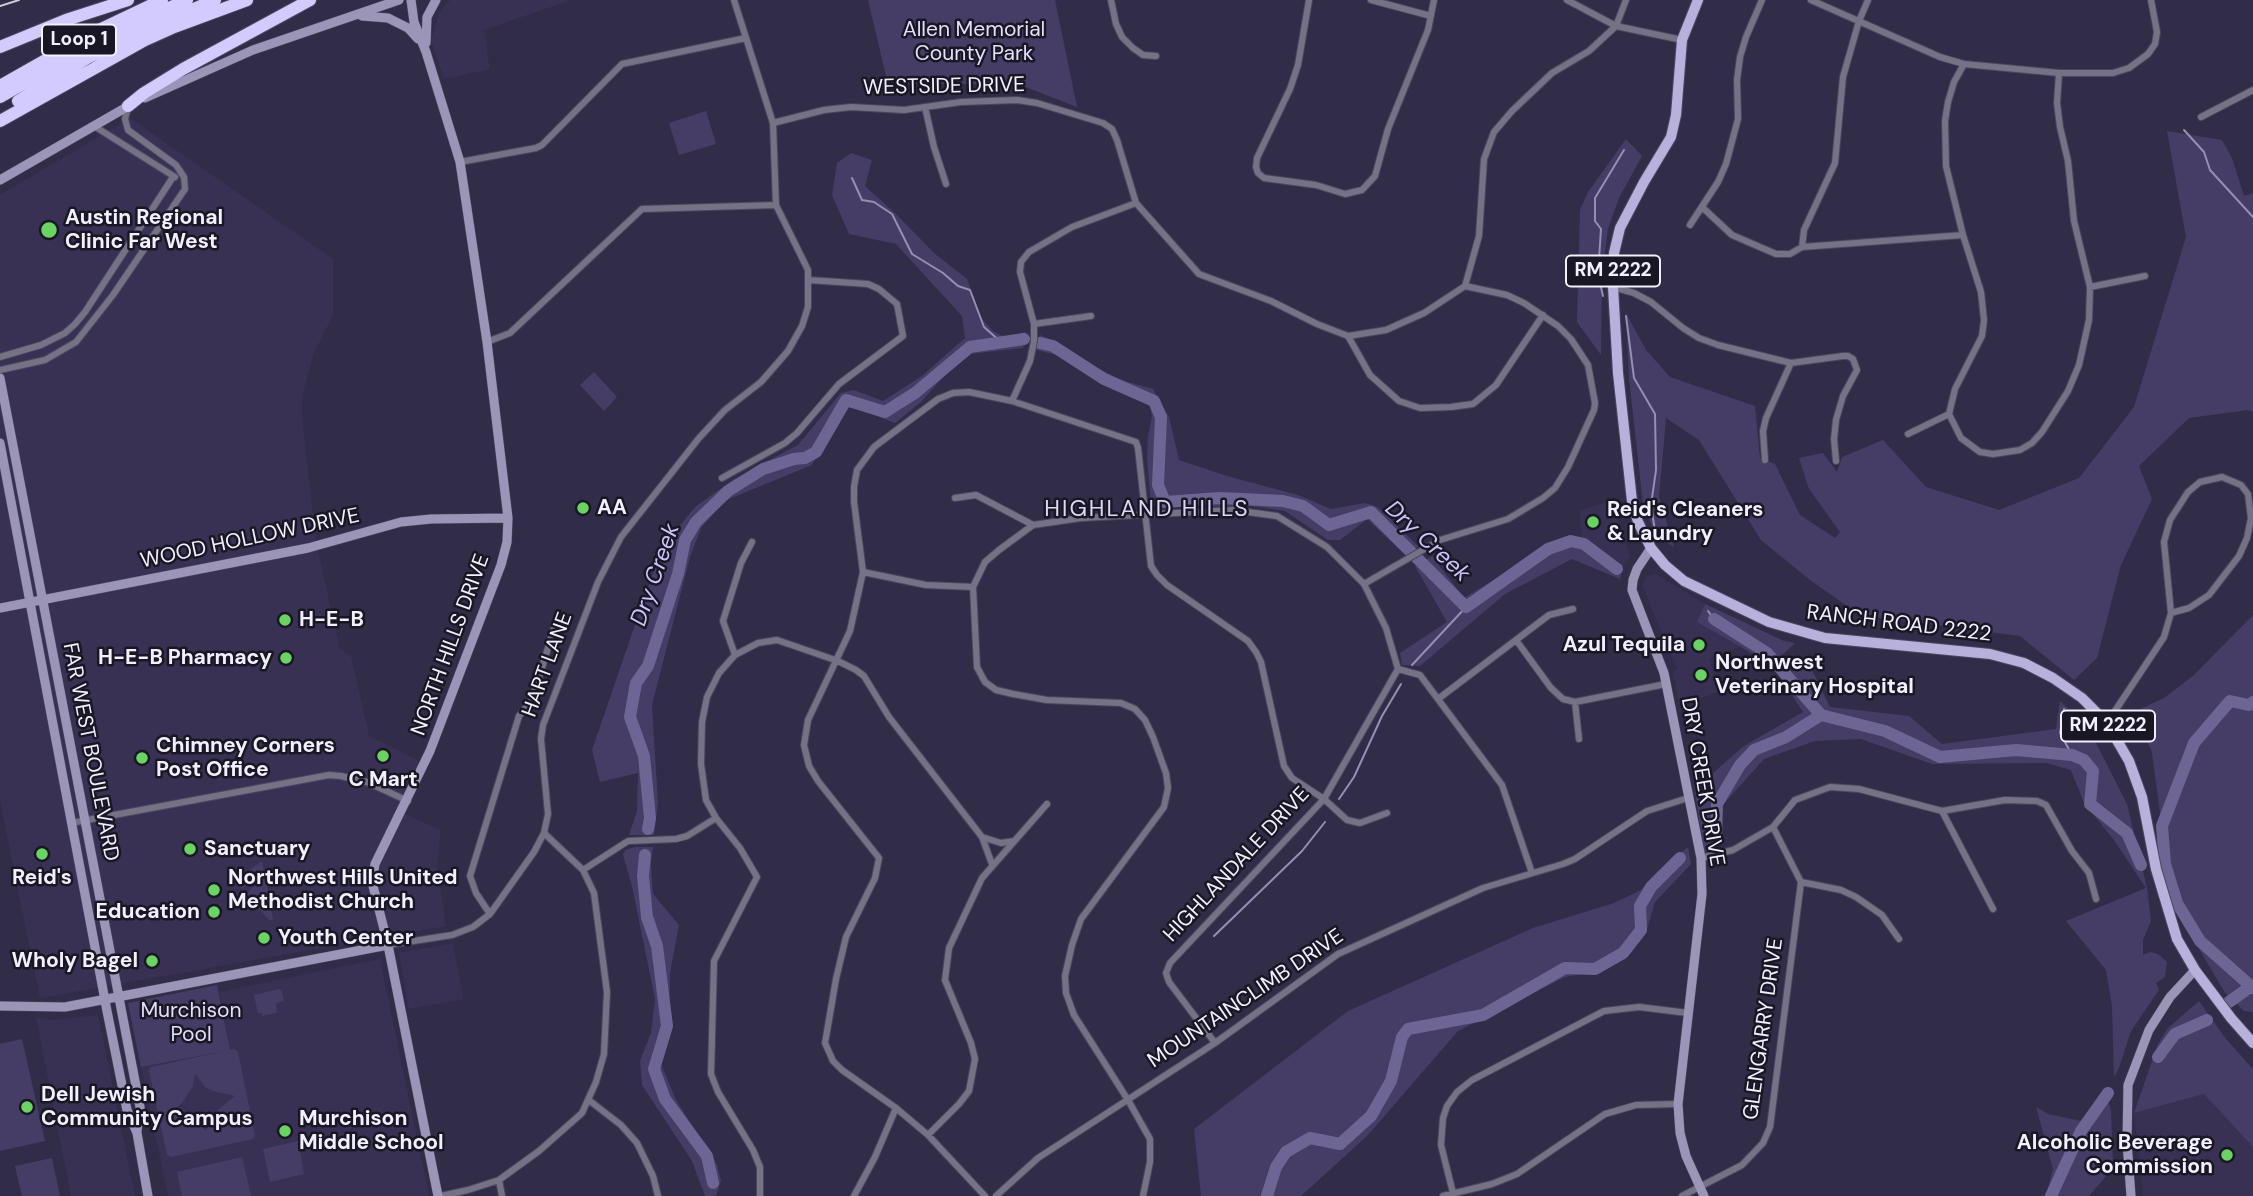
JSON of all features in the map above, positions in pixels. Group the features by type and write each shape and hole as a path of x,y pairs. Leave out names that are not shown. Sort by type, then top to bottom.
{"highway":[{"path":"0,47 66,20 128,0"},
{"name":"Loop 1","path":"0,86 97,31 162,0"},
{"path":"0,97 84,48 138,20 187,0"},
{"path":"0,112 89,57 215,0"},
{"name":"Loop 1","path":"0,121 128,49 174,27 247,0"},
{"path":"128,106 183,69 310,0"},
{"path":"65,72 106,54 128,49"}],"main road":[{"name":"RANCH ROAD 2222","path":"1698,0 1682,40 1676,115 1671,137 1620,228 1614,253 1613,287 1618,373 1632,500 1637,522 1651,548 1665,565 1684,581 1769,622 1825,638 1990,654 2024,663 2053,678 2082,698 2107,723 2129,761 2142,797 2166,907 2178,939 2195,970 2253,1043"}],"street":[{"path":"0,180 128,106 253,50 399,0"},
{"name":"NORTH HILLS DRIVE","path":"411,0 414,22 460,162 487,342 508,518 507,542 501,565 430,751 408,801 375,864 372,882 388,944 440,1196"},
{"name":"NORTH HILLS DRIVE","path":"426,52 427,17 436,0"},
{"name":"HART LANE","path":"0,1006 65,1007 388,944 452,935 473,927 490,914 534,852 544,833 548,814 541,739 543,725 598,582 621,537 699,438 725,410 761,382 788,351 802,326 808,307 808,270 776,205 773,123 734,0"},
{"path":"1111,0 1115,24 1122,37 1143,55 1156,56"},
{"path":"1309,0 1298,65 1290,89 1257,158 1256,167 1258,173 1271,180 1315,185 1345,194 1355,193 1368,186 1375,176 1388,129 1432,16 1434,0"},
{"path":"1371,0 1432,16"},
{"path":"1567,0 1616,26 1682,40"},
{"path":"1012,401 1030,361 1034,341 1034,324 1020,272 1021,262 1029,252 1072,227 1136,203 1199,274 1271,301 1348,336 1386,330 1424,313 1465,286 1479,236 1484,159 1494,132 1552,73 1589,51 1616,26 1626,0"},
{"path":"1690,225 1718,182 1732,146 1738,119 1737,80 1740,57 1749,27 1762,0"},
{"path":"1811,0 1940,57 1964,64 2059,73 2121,72 2148,54 2157,39 2151,0"},
{"path":"1802,247 1804,230 1835,163 1843,77 1868,0"},
{"path":"351,16 380,16 397,22 408,28 426,52"},
{"path":"460,162 542,145 622,64 746,38"},
{"path":"1964,64 1954,82 1948,102 1944,143 1946,166 1981,292 1984,320 1982,336 1955,389 1949,414 1961,438 1980,452 2006,453 2020,450 2032,443 2057,411 2068,391 2079,365 2089,320 2090,287 2074,221 2068,161 2057,103 2059,73"},
{"path":"2201,117 2253,90"},
{"name":"WESTSIDE DRIVE","path":"773,123 824,110 851,107 891,111 961,102 1017,100 1037,103 1103,123 1112,129 1136,203"},
{"path":"0,370 45,360 76,342 113,295 185,189 184,177 176,164 128,130 125,119 128,106"},
{"path":"925,107 946,184"},
{"path":"94,126 173,177 184,177"},
{"path":"0,357 41,345 65,333 85,312 173,177"},
{"path":"487,342 510,333 642,209 776,205"},
{"path":"1702,207 1732,235 1783,254 1790,254 1802,247 1964,235"},
{"path":"2090,287 2145,276"},
{"path":"722,478 785,443 797,433 839,384 903,336 897,304 880,289 868,284 809,280"},
{"path":"1364,584 1440,540 1508,519 1555,488 1568,467 1594,410 1588,366 1558,326 1507,295 1465,286"},
{"path":"1613,287 1634,293 1651,302 1699,338 1718,345 1791,363 1806,359 1848,356 1856,365 1854,379 1839,408 1834,439 1836,461"},
{"path":"99,291 113,295"},
{"path":"1348,336 1370,375 1399,401 1420,408 1451,407 1473,404 1496,385 1543,315"},
{"path":"1034,324 1091,316"},
{"path":"1765,460 1763,431 1766,418 1791,363"},
{"name":"FAR WEST BOULEVARD","path":"0,378 140,1107 137,1133"},
{"path":"985,1196 928,1135 896,1108 842,1070 833,1061 825,1043 846,937 879,867 876,852 809,766 804,745 808,720 818,694 838,661 850,631 863,572 854,494 857,470 865,457 938,399 953,393 985,394 1012,401 1136,442 1151,566 1157,575 1248,641 1261,662 1284,766 1292,778 1324,799 1347,820 1360,823 1387,813"},
{"path":"1908,434 1949,414"},
{"name":"FAR WEST BOULEVARD","path":"0,443 105,1000 127,1110 137,1133 148,1196"},
{"path":"2107,723 2164,637 2171,613 2164,542 2178,504 2200,482 2222,477 2241,485 2248,494 2251,518 2247,538 2239,555 2200,603 2171,613"},
{"path":"955,498 976,495 1033,526"},
{"path":"1143,1196 1150,1162 1150,1139 1074,1015 1066,993 1065,976 1081,919 1164,807 1168,788 1166,773 1149,729 1136,709 1109,701 1047,700 1013,694 996,690 985,682 977,667 974,587 977,574 985,562 1033,526 1081,518 1233,510 1277,516 1327,547 1364,584 1386,628 1398,669 1420,675 1502,785 1532,873"},
{"name":"WOOD HOLLOW DRIVE","path":"0,608 309,548 401,522 508,518"},
{"path":"735,654 723,621 741,563 752,542"},
{"name":"DRY CREEK DRIVE","path":"1651,548 1637,569 1632,590 1662,665 1701,858 1702,894 1678,1104 1686,1156 1701,1191"},
{"path":"863,572 926,585 974,587"},
{"path":"1438,699 1549,615 1573,609"},
{"path":"490,914 476,893 470,876 519,716 532,700 556,622"},
{"path":"760,1196 760,1167 753,1150 718,1092 711,1074 714,961 757,877 706,800 701,764 702,722 707,697 719,673 735,654 758,643 777,640 838,661 864,676 889,717 982,837 992,864"},
{"path":"1516,640 1550,688 1563,699 1575,702 1666,684"},
{"name":"HIGHLANDALE DRIVE","path":"1215,1043 1169,982 1167,973 1170,963 1324,799 1398,669"},
{"path":"1575,702 1580,739"},
{"path":"71,823 330,775 367,782 408,801"},
{"path":"1701,858 1733,850 1773,827 1795,800 1830,787 1859,789 1942,811 2005,800 2036,800 2046,805 2071,851 2089,873 2096,899"},
{"name":"MOUNTAINCLIMB DRIVE","path":"996,1196 1038,1158 1215,1043 1338,954 1483,888 1576,859 1647,811 1688,798"},
{"path":"928,1135 969,1091 975,1059 945,979 948,948 982,878 1047,804"},
{"path":"1942,811 1993,909"},
{"path":"583,870 628,841 676,839 687,836 716,818"},
{"path":"1773,827 1801,882 1841,890 1856,897 1882,915 1899,939"},
{"path":"440,1196 499,1180 560,1134 582,1113 590,1101 604,1054 607,992 594,892 583,870 544,833"},
{"path":"982,837 1001,843 1014,841"},
{"name":"GLENGARRY DRIVE","path":"1682,1196 1701,1191 1753,1156 1770,1127 1801,882"},
{"path":"2131,1196 2127,1142 2128,1085 2149,1030 2170,997 2195,970"},
{"path":"1453,1193 1441,1145 1443,1118 1447,1105 1457,1092 1472,1080 1604,1011 1639,1007 1688,1013"},
{"path":"590,1101 621,1125 636,1143 653,1176 658,1196"},
{"path":"1443,1196 1492,1184 1517,1174 1605,1114 1636,1105 1678,1104"},
{"path":"854,1196 875,1157 896,1108"},
{"path":"499,1180 502,1196"}],"shaded area":[{"path":"450,0 571,0 484,30 490,69 444,79 431,40 439,13"},
{"path":"130,118 333,259 333,315 314,353 302,396 316,541 340,649 351,656 369,736 419,761 396,810 441,830 437,864 446,926 40,998 0,801 0,195"},
{"path":"1610,501 1631,557 1623,566 1582,537 1579,511"},
{"path":"1656,574 1705,604 1698,623 1740,647 1709,658 1719,692 1679,705 1673,671 1677,669 1642,585 1647,576"},
{"path":"453,943 463,999 409,1009 399,953"},
{"name":"Murchison Middle School","path":"380,959 429,1196 168,1196 141,1067 230,1049 219,992"},
{"path":"98,1015 135,1196 71,1196 36,1017 54,1020"},
{"path":"2204,1094 2253,1147 2253,1196 2143,1196 2134,1113"}],"green space":[{"name":"Allen Memorial County Park","path":"868,0 1055,0 1077,107 1018,84 888,84"},
{"path":"706,111 716,144 679,155 669,123"},
{"path":"2167,131 2222,140 2232,158 2244,196 2253,193 2253,412 2248,410 2189,418 2139,466 2152,499 2121,565 2097,658 2074,680 2020,636 1860,615 1810,580 1761,540 1699,440 1666,418 1659,497 1674,547 1656,536 1643,504 1629,378 1626,313 1646,350 1670,377 1755,406 1760,458 1775,464 1800,515 1835,538 1840,532 1809,489 1799,458 1823,453 1837,472 1842,457 1883,440 1926,487 1999,510 2079,478 2134,407 2186,237"},
{"path":"1626,139 1642,156 1619,198 1608,229 1602,273 1601,355 1577,322 1580,210 1588,192"},
{"path":"851,153 872,160 865,186 935,254 967,279 981,318 993,331 1004,337 1026,332 1023,348 970,354 947,373 921,402 895,423 850,406 812,465 724,501 701,528 690,557 652,705 658,803 654,835 629,835 637,811 638,773 600,782 592,750 661,549 695,507 734,479 798,445 841,393 854,390 883,401 922,376 965,338 962,316 896,244 849,234 832,195 837,163"},
{"path":"1040,335 1054,341 1083,361 1124,381 1153,389 1169,417 1179,460 1298,495 1331,509 1365,503 1378,507 1419,547 1404,554 1367,519 1340,540 1328,540 1285,511 1251,506 1151,507 1147,458 1152,416 1149,404 1086,374 1061,356 1036,350"},
{"path":"594,372 617,397 604,411 580,385"},
{"path":"1564,537 1582,537 1623,566 1620,579 1572,559 1505,594 1420,666 1402,665 1400,653 1447,622 1415,566 1432,556 1464,598"},
{"path":"1705,604 1784,641 1795,643 1772,665 1697,622"},
{"path":"2253,615 2253,1012 2244,1011 2225,993 2185,925 2169,879 2152,753 2136,711 2164,698 2194,675"},
{"path":"1809,664 1830,707 1909,716 1942,744 2056,729 2060,701 2081,721 2097,745 2127,804 2147,888 2151,921 2143,940 2143,955 2150,952 2158,954 2167,962 2165,977 2156,983 2159,990 2131,1031 2114,1077 2112,1006 2106,970 2066,921 2146,888 2114,840 2084,803 2071,770 2046,763 1932,764 1861,739 1815,741 1764,759 1721,807 1715,849 1704,852 1693,779 1713,773 1744,746 1803,712 1780,677"},
{"path":"653,847 653,894 679,925 670,973 669,1037 661,1064 676,1100 717,1165 721,1181 716,1196 705,1196 692,1161 642,1085 640,1061 651,1033 655,999 623,855 625,850"},
{"path":"1688,847 1691,864 1655,902 1647,929 1628,955 1599,971 1565,977 1458,1031 1367,1136 1301,1196 1201,1196 1194,1129 1348,1011 1533,928 1614,903 1641,890 1658,871"},
{"path":"262,861 273,919 270,921 246,894 256,885 252,881 242,889 235,880"},
{"name":"Murchison Pool","path":"217,985 230,1050 238,1052 255,1136 253,1139 171,1157 167,1155 149,1071 151,1067 225,1051 141,1067 128,1003","holes":["195,1073 205,1087 235,1096 215,1112 206,1131 194,1119 171,1112 182,1103 193,1086"]},
{"path":"279,989 284,1001 276,1003 277,1013 262,1016 262,1013 258,1013 254,995"},
{"path":"2199,1001 2226,1039 2253,1069 2253,1147 2204,1094 2134,1113 2158,1044 2168,1028"},
{"path":"22,1039 45,1141 0,1151 0,1044"},
{"path":"2108,1099 2111,1111 2113,1168 2089,1196 2046,1196 2053,1169 2036,1107 2048,1114 2081,1121"},
{"path":"298,1141 304,1174 270,1182 263,1149"},
{"path":"242,1157 251,1196 182,1196 177,1172"},
{"path":"52,1158 60,1196 22,1196 15,1166"}],"waterway":[{"path":"2184,130 2204,152 2210,170 2253,217"},
{"path":"1603,296 1598,274 1601,229 1595,221 1595,198 1624,150"},
{"path":"852,178 862,200 874,202 892,214 912,254 943,273 958,286 970,290 984,327 1001,342"},
{"path":"1626,316 1634,378 1655,414 1656,470 1651,505 1655,531"},
{"name":"Dry Creek","path":"648,829 650,818 644,756 630,717 636,683 648,666 678,574 685,540 696,522 728,491 763,469 805,458 816,452 846,400 885,412 915,393 970,347 1024,339"},
{"name":"Dry Creek","path":"1040,343 1053,346 1104,379 1154,401 1161,417 1158,485 1165,502 1220,498 1283,501 1303,506 1329,525 1371,512 1466,607 1548,549 1571,541 1584,544 1617,569"},
{"path":"1412,665 1466,607"},
{"name":"Dry Creek","path":"1708,611 1714,619"},
{"name":"Dry Creek","path":"1714,619 1767,653 1821,715 1885,731 1940,757 2016,750 2072,755 2084,760 2093,771 2090,804 2127,833 2141,865"},
{"path":"1339,799 1354,777 1382,716 1401,684"},
{"path":"2253,702 2249,705 2230,701 2194,743 2162,826 2165,864 2177,903 2200,941 2253,988"},
{"path":"2064,709 2060,733 2072,755"},
{"path":"1716,837 1717,804 1740,765 1754,750 1786,737 1821,715"},
{"path":"1214,936 1302,851 1325,822"},
{"name":"Dry Creek","path":"645,855 643,876 647,917 657,946 667,1026 654,1069 665,1099 707,1156 713,1183"},
{"path":"1267,1196 1276,1167 1286,1152 1310,1138 1340,1144 1371,1116 1391,1081 1402,1037 1408,1029 1483,1015 1565,968 1595,969 1623,953 1641,930 1640,906 1651,887 1680,858"},
{"path":"2229,1002 2250,987"},
{"path":"2158,1057 2175,1034 2207,1020"},
{"path":"2051,1196 2081,1131 2108,1093"}],"railway":[{"path":"0,6 19,0"}],"place":[{"name":"Austin Regional Clinic Far West","path":"49,230"},
{"name":"AA","path":"583,508"},
{"name":"Reid's Cleaners & Laundry","path":"1593,522"},
{"name":"H-E-B","path":"285,620"},
{"name":"Azul Tequila","path":"1699,645"},
{"name":"H-E-B Pharmacy","path":"286,658"},
{"name":"Northwest Veterinary Hospital","path":"1701,675"},
{"name":"C Mart","path":"383,756"},
{"name":"Chimney Corners Post Office","path":"142,758"},
{"name":"Sanctuary","path":"190,849"},
{"name":"Reid's","path":"42,854"},
{"name":"Northwest Hills United Methodist Church","path":"214,890"},
{"name":"Education","path":"214,912"},
{"name":"Youth Center","path":"264,938"},
{"name":"Wholy Bagel","path":"152,961"},
{"name":"Dell Jewish Community Campus","path":"27,1107"},
{"name":"Murchison Middle School","path":"285,1131"},
{"name":"Alcoholic Beverage Commission","path":"2227,1155"}],"district":[{"name":"HIGHLAND HILLS","path":"1147,510"}]}
